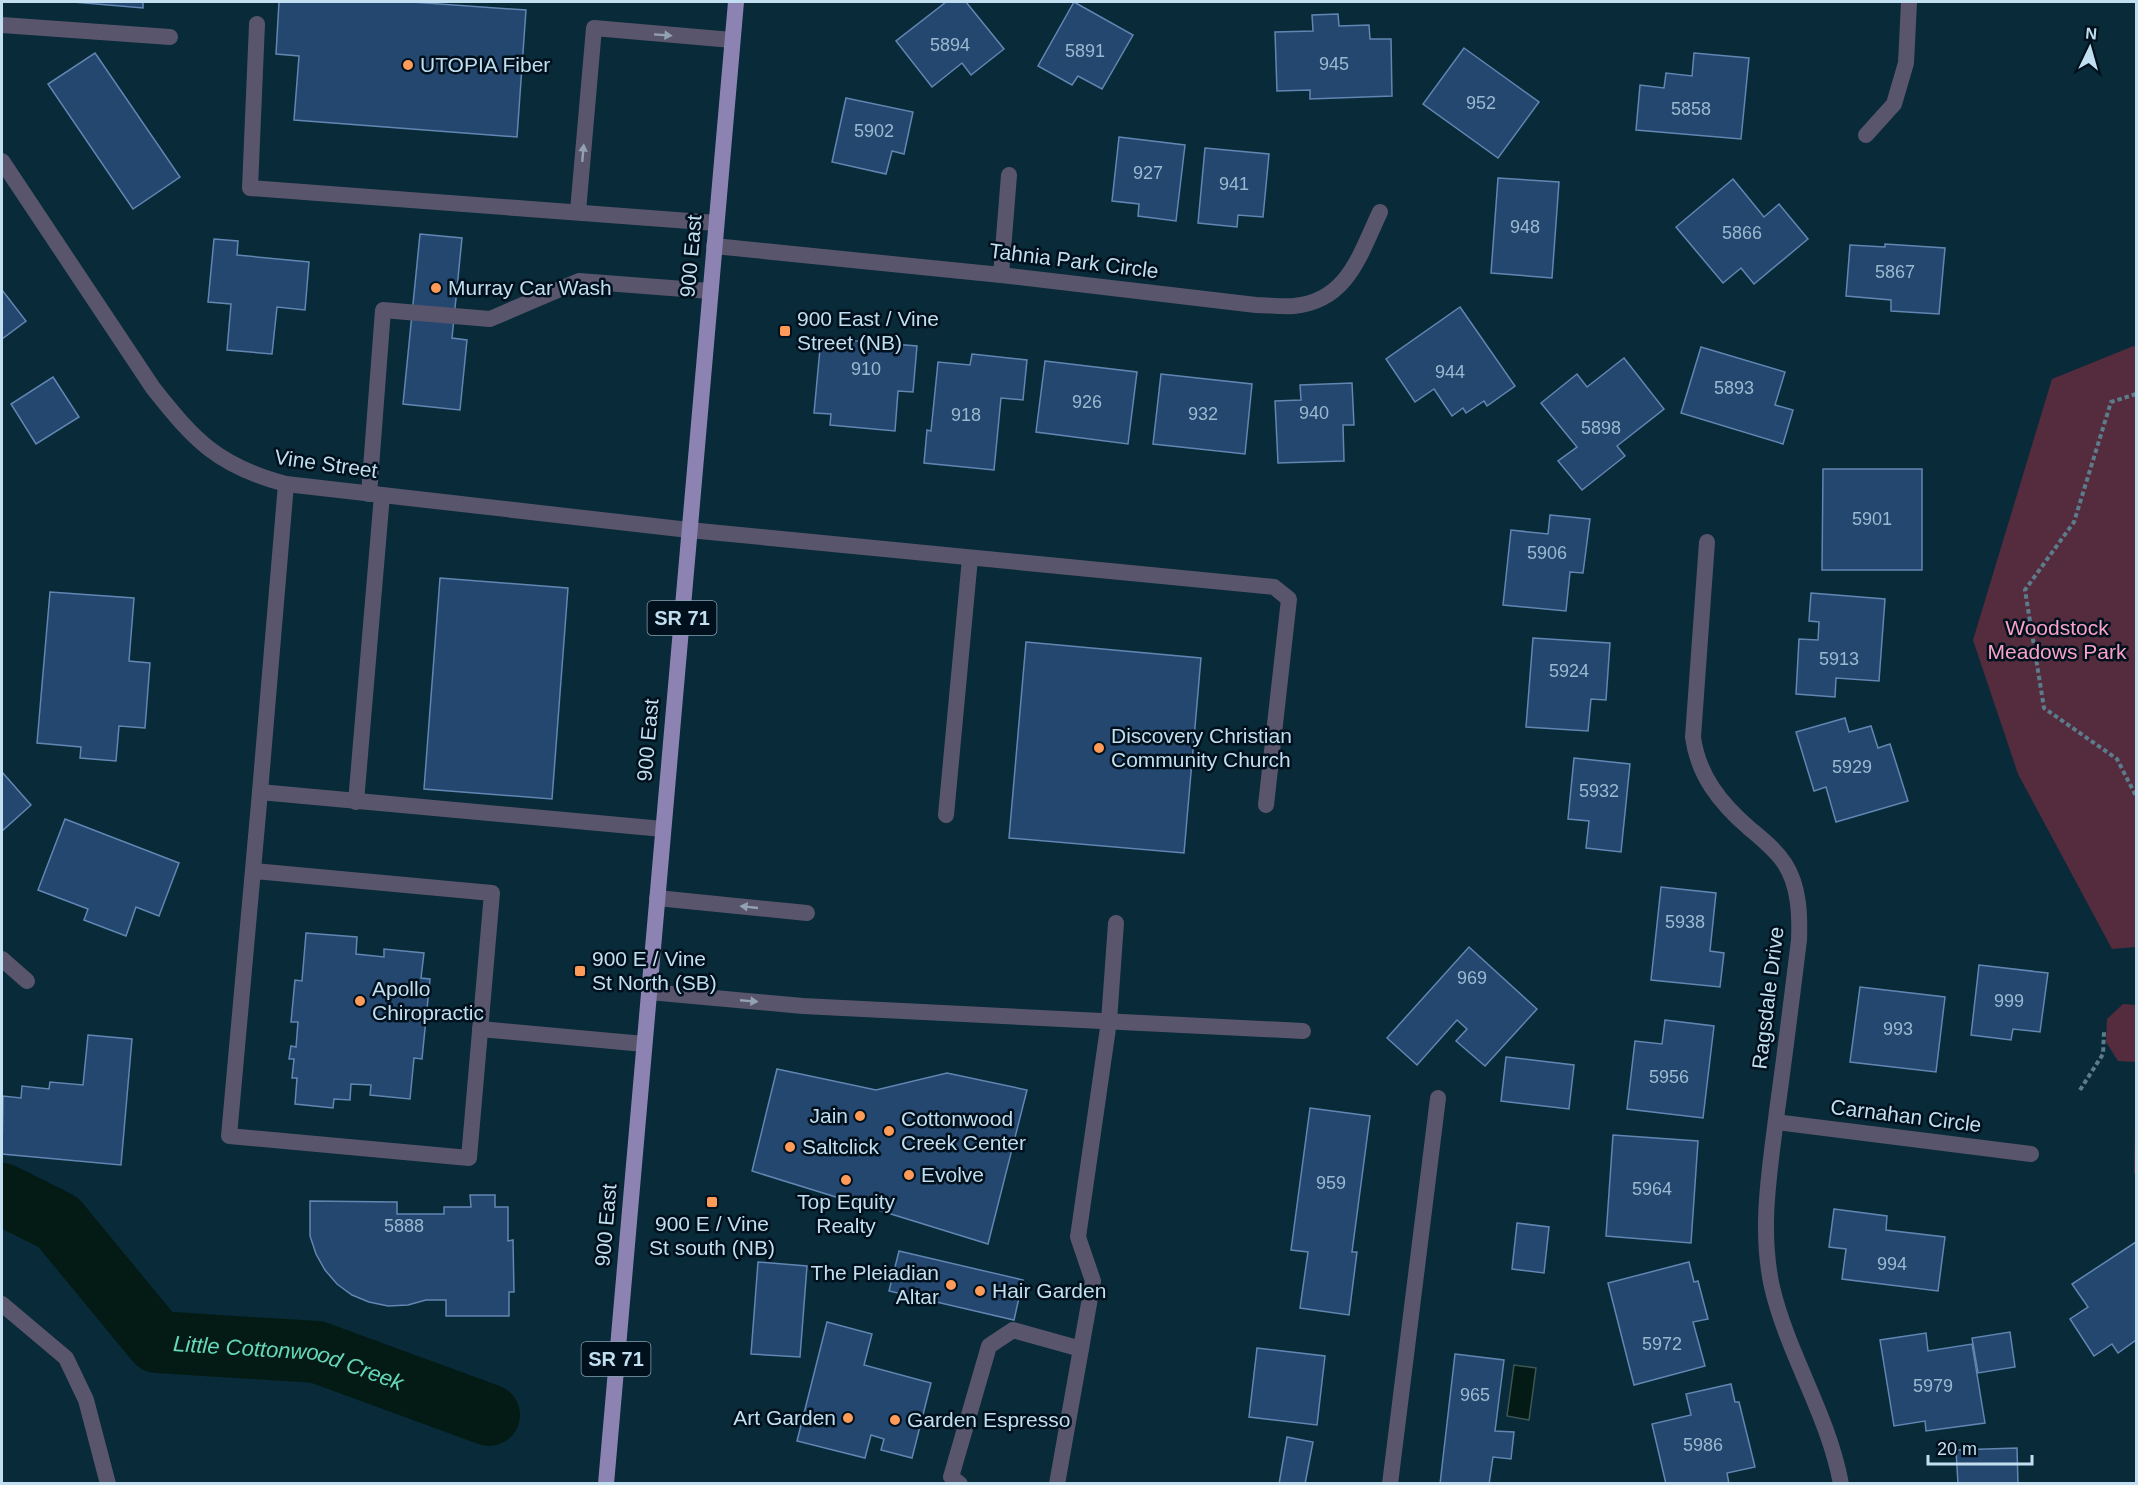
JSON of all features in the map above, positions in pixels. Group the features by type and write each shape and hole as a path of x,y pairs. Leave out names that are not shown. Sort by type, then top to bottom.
{"main road":[{"name":"900 East","path":"606,1484 736,2"}],"street":[{"path":"1866,135 1894,104 1906,63 1909,2"},
{"path":"257,24 250,188 716,223"},
{"path":"2,25 170,38"},
{"path":"578,211 594,28 732,40"},
{"name":"Vine Street","path":"2,161 153,388 177,418 204,446 229,464 256,476 286,484 689,530 1274,587 1289,598 1266,805"},
{"path":"1001,275 1009,175"},
{"name":"Tahnia Park Circle","path":"714,246 1001,275 1256,305 1295,306 1326,296 1348,278 1380,212"},
{"path":"356,802 375,495 383,309 490,319 579,281 710,291"},
{"path":"254,872 492,893 469,1158 229,1136 254,872 286,484"},
{"name":"Ragsdale Drive","path":"1707,542 1692,720 1695,753 1701,770 1732,813 1785,864 1792,879 1799,909 1799,940 1767,1206 1765,1234 1767,1260 1780,1316 1830,1440 1841,1484"},
{"path":"946,815 970,558"},
{"path":"260,792 663,829"},
{"path":"657,898 807,913"},
{"path":"1057,1484 1093,1281 1078,1237 1109,1021 1116,923"},
{"path":"2,959 27,981"},
{"path":"649,992 803,1006 1303,1031"},
{"path":"480,1029 644,1044"},
{"path":"1390,1484 1438,1098"},
{"name":"Carnahan Circle","path":"1776,1122 2031,1154"},
{"path":"2,1304 66,1358 86,1400 108,1484"},
{"path":"960,1484 951,1477 989,1346 1013,1330 1081,1349"}],"path":[{"path":"2136,394 2112,402 2074,522 2025,590 2044,708 2117,759 2136,796"},
{"path":"2080,1090 2103,1054 2104,1032"}],"green space":[{"name":"Woodstock Meadows Park","path":"2136,345 2136,947 2112,949 2018,774 1973,640 2052,379"},
{"path":"2123,1004 2136,1005 2136,1062 2118,1061 2106,1042 2107,1019"},
{"path":"2136,1079 2136,1174 2134,1174"}],"shaded area":[{"path":"1514,1365 1536,1368 1529,1420 1507,1416"}],"building":[{"path":"73,2 143,2 143,8"},
{"path":"279,2 412,2 526,10 517,137 294,120 299,56 276,54"},
{"path":"946,2 966,2 1004,49 971,75 962,63 932,87 896,41"},
{"path":"1074,2 1133,35 1102,89 1078,76 1072,85 1038,66"},
{"path":"1338,14 1339,26 1369,25 1370,39 1391,39 1392,96 1310,99 1310,90 1277,91 1275,32 1313,31 1312,15"},
{"path":"1464,48 1539,102 1498,158 1423,104"},
{"path":"95,53 180,177 133,209 48,84"},
{"path":"1694,53 1749,58 1741,139 1636,130 1640,85 1664,88 1666,73 1692,76"},
{"path":"846,98 913,112 904,154 892,151 886,174 832,162"},
{"path":"1119,137 1185,145 1176,221 1138,216 1139,204 1112,201"},
{"path":"1205,148 1269,154 1263,217 1238,215 1237,227 1198,223"},
{"path":"1498,178 1559,182 1552,278 1491,273"},
{"path":"1733,179 1764,217 1779,204 1808,239 1754,284 1741,268 1723,283 1676,227"},
{"name":"Murray Car Wash","path":"420,234 462,238 452,338 467,340 460,410 403,404"},
{"path":"214,239 238,241 237,255 309,262 305,310 277,307 272,354 227,350 231,304 208,302"},
{"path":"1885,244 1945,248 1939,314 1891,311 1891,300 1846,296 1850,245 1885,247"},
{"path":"2,290 26,321 2,339"},
{"path":"1460,307 1515,386 1487,406 1484,401 1466,413 1463,408 1452,416 1434,389 1415,402 1386,359"},
{"path":"821,338 917,346 913,392 898,391 895,431 830,425 831,414 814,413"},
{"path":"1701,347 1785,372 1775,405 1793,410 1783,444 1681,413"},
{"path":"972,354 1027,360 1023,400 1001,398 994,470 924,463 927,430 931,431 938,362 970,365"},
{"path":"1624,358 1664,409 1617,446 1625,456 1582,490 1558,461 1577,447 1541,403 1577,374 1587,387"},
{"path":"1045,361 1137,372 1128,444 1036,432"},
{"path":"1161,374 1252,384 1245,454 1153,444"},
{"path":"53,377 79,417 36,444 11,404"},
{"path":"1352,383 1354,425 1343,425 1344,461 1278,463 1275,401 1301,400 1300,385"},
{"path":"1823,469 1922,469 1922,570 1822,570"},
{"path":"1550,515 1590,519 1583,573 1570,572 1566,611 1503,605 1511,530 1548,534"},
{"path":"440,578 568,588 552,799 424,789"},
{"path":"50,592 134,598 129,661 150,663 145,728 119,726 116,761 80,758 81,747 37,743"},
{"path":"1811,593 1885,599 1879,681 1836,678 1835,697 1796,694 1799,639 1818,640 1819,622 1809,621"},
{"path":"1533,638 1610,643 1606,700 1591,699 1588,731 1526,727"},
{"path":"1026,642 1201,658 1184,853 1009,838"},
{"path":"1845,718 1849,732 1871,726 1878,748 1890,744 1908,801 1836,822 1826,787 1814,791 1796,732"},
{"path":"1574,758 1630,764 1621,852 1586,848 1589,821 1568,819"},
{"path":"2,772 31,805 2,831"},
{"path":"65,819 179,863 159,916 136,907 126,936 84,920 88,909 38,890"},
{"path":"1661,887 1716,893 1710,951 1724,953 1720,987 1651,980"},
{"name":"Apollo Chiropractic","path":"306,933 357,937 356,954 384,957 384,949 424,953 421,978 430,979 422,1059 414,1058 410,1099 370,1095 371,1085 351,1084 350,1100 334,1099 333,1108 295,1104 297,1078 292,1078 294,1059 289,1059 291,1046 296,1047 298,1022 291,1022 295,980 302,981"},
{"path":"1469,947 1537,1009 1485,1066 1456,1041 1467,1029 1457,1020 1417,1065 1387,1038"},
{"path":"1979,965 2048,973 2040,1032 2013,1029 2011,1040 1971,1035"},
{"path":"1860,987 1945,997 1936,1072 1850,1062"},
{"path":"1665,1020 1714,1026 1703,1118 1627,1109 1635,1041 1662,1044"},
{"path":"88,1035 132,1039 121,1165 2,1154 3,1096 21,1098 22,1086 49,1089 50,1082 83,1085"},
{"path":"1506,1057 1574,1065 1569,1109 1501,1101"},
{"name":"Cottonwood Creek Center","path":"777,1069 876,1090 947,1073 1027,1090 988,1244 752,1171"},
{"path":"1310,1108 1370,1116 1352,1252 1357,1252 1349,1315 1300,1308 1308,1252 1291,1250"},
{"path":"1613,1135 1698,1141 1691,1243 1606,1236"},
{"path":"470,1195 495,1195 495,1207 508,1207 508,1241 513,1240 514,1292 509,1292 509,1316 446,1316 446,1300 426,1300 408,1305 388,1306 369,1302 352,1295 337,1284 325,1270 316,1254 310,1236 310,1201 397,1202 397,1214 444,1214 444,1207 471,1207"},
{"path":"1834,1209 1887,1216 1886,1230 1945,1237 1938,1291 1842,1279 1846,1249 1829,1247"},
{"path":"1517,1223 1549,1227 1544,1273 1512,1269"},
{"path":"2136,1242 2136,1340 2118,1353 2112,1344 2094,1356 2070,1319 2088,1307 2072,1284"},
{"path":"899,1251 1023,1280 1014,1320 889,1291"},
{"path":"758,1262 807,1266 800,1357 751,1354"},
{"path":"1689,1262 1694,1282 1698,1281 1708,1319 1693,1322 1705,1366 1634,1385 1608,1283"},
{"path":"827,1322 872,1334 864,1365 931,1383 912,1458 881,1450 884,1439 871,1435 865,1458 797,1441"},
{"path":"2010,1332 2015,1367 1978,1373 1972,1338"},
{"path":"1926,1333 1928,1351 1972,1344 1985,1423 1926,1431 1925,1421 1894,1426 1880,1340"},
{"path":"1257,1348 1325,1356 1317,1425 1249,1417"},
{"path":"1455,1354 1504,1360 1495,1431 1514,1432 1511,1459 1493,1457 1489,1484 1440,1484"},
{"path":"1731,1384 1735,1402 1739,1402 1755,1467 1727,1473 1729,1484 1666,1484 1652,1424 1691,1415 1686,1394"},
{"path":"1287,1437 1313,1442 1305,1484 1279,1484"},
{"path":"2017,1448 2018,1484 1958,1484 1956,1450"}],"waterway":[{"name":"Little Cottonwood Creek","path":"2,1194 58,1222 157,1342 317,1352 489,1415"}],"place":[{"name":"UTOPIA Fiber","path":"408,65"},
{"name":"Murray Car Wash","path":"436,288"},
{"name":"900 East / Vine Street (NB)","path":"785,331"},
{"name":"Discovery Christian Community Church","path":"1099,748"},
{"name":"900 E / Vine St North (SB)","path":"580,971"},
{"name":"Apollo Chiropractic","path":"360,1001"},
{"name":"Jain","path":"860,1116"},
{"name":"Cottonwood Creek Center","path":"889,1131"},
{"name":"Saltclick","path":"790,1147"},
{"name":"Evolve","path":"909,1175"},
{"name":"Top Equity Realty","path":"846,1180"},
{"name":"900 E / Vine St south (NB)","path":"712,1202"},
{"name":"The Pleiadian Altar","path":"951,1285"},
{"name":"Hair Garden","path":"980,1291"},
{"name":"Art Garden","path":"848,1418"},
{"name":"Garden Espresso","path":"895,1420"}]}
